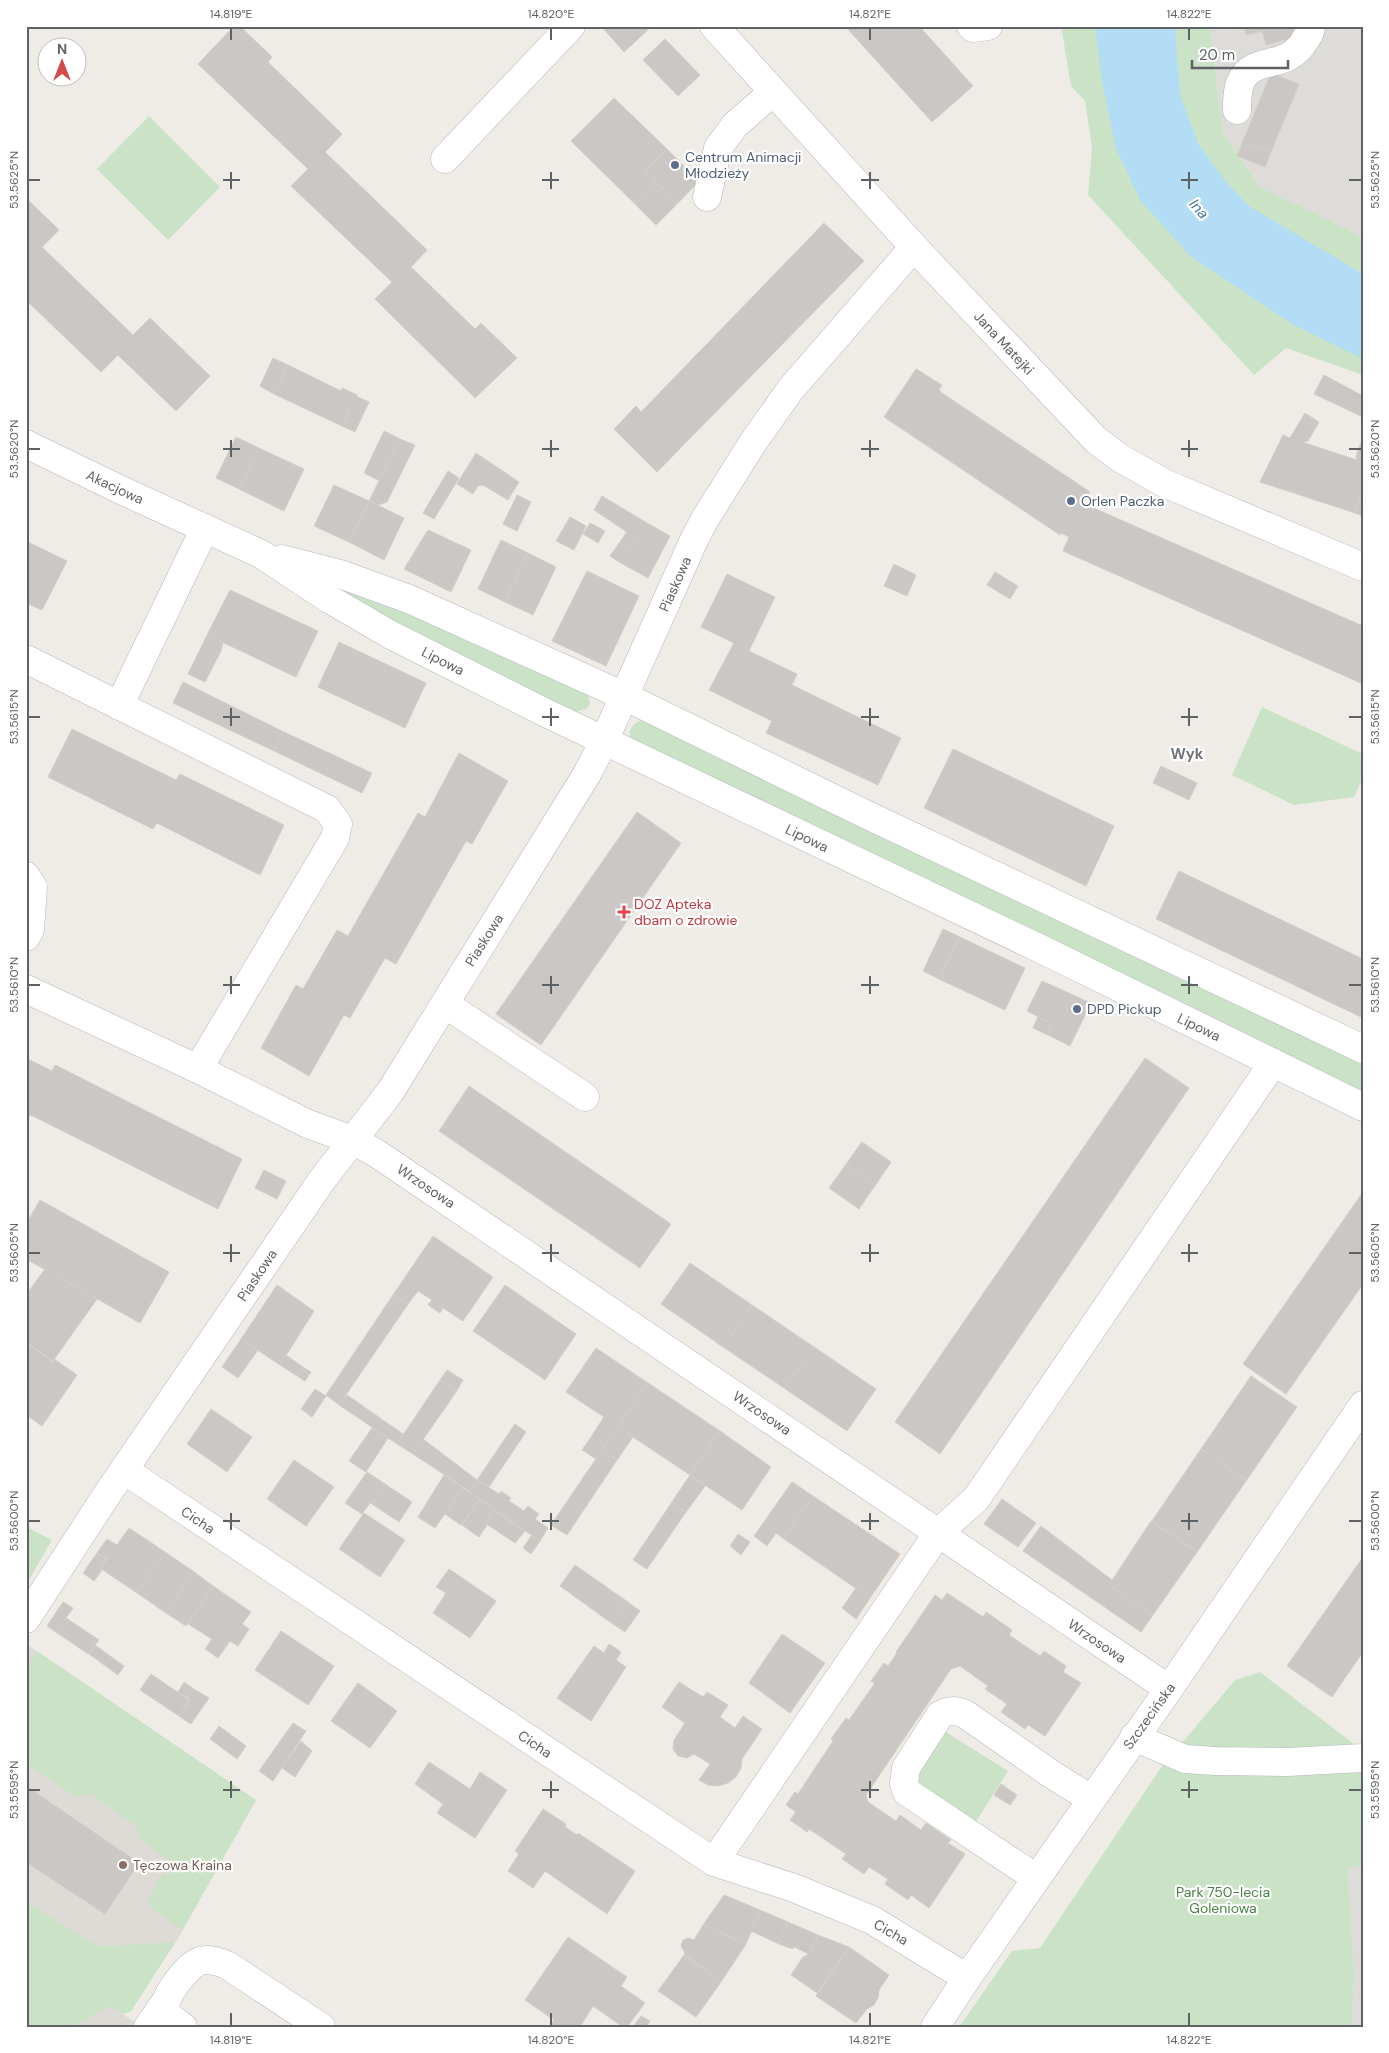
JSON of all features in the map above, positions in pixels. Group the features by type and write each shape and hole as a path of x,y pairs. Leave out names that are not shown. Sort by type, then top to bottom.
{"street":[{"path":"445,159 571,26"},
{"name":"Jana Matejki","path":"714,26 914,247 1096,440 1108,450 1164,483 1363,567"},
{"path":"971,26 973,28 988,26"},
{"path":"1237,110 1237,96 1244,76 1255,67 1285,60 1302,46 1311,26"},
{"path":"707,197 718,148 735,125 773,92"},
{"name":"Piaskowa","path":"26,1619 124,1470 322,1180 390,1092 445,1004 582,782 604,741 694,540 752,444 790,390 914,247"},
{"name":"Akacjowa","path":"26,444 205,528"},
{"path":"119,706 205,528"},
{"name":"Lipowa","path":"205,528 261,554 329,599 391,635 604,741 1043,950 1363,1107"},
{"name":"Lipowa","path":"261,554 340,574 409,599 624,696 863,813 1363,1049"},
{"path":"26,659 327,809 338,824 335,838 198,1069"},
{"path":"26,876 33,887 30,930 26,938"},
{"name":"Wrzosowa","path":"26,989 198,1069 308,1124 352,1140 376,1153 1169,1689"},
{"path":"445,1004 585,1097"},
{"path":"714,1862 938,1533 976,1499 1273,1063"},
{"name":"Szczecińska","path":"935,2027 966,1978 1169,1689 1363,1406"},
{"name":"Cicha","path":"124,1470 714,1862 794,1888 872,1920 966,1978"},
{"path":"1036,1878 908,1792 904,1784 906,1768 940,1715 956,1710 965,1714 1051,1774 1091,1799"},
{"path":"1134,1737 1185,1759 1287,1762 1363,1758"},
{"path":"148,2027 175,1985 190,1968 202,1960 212,1960 227,1965 321,2027"},
{"path":"166,2001 165,2008 167,2014 183,2027"}],"shaded area":[{"path":"1210,26 1363,26 1363,237 1260,187 1223,133"},
{"name":"Tęczowa Kraina","path":"26,1644 256,1800 179,1937 131,2011 123,2014 137,2024 162,2027 26,2027"},
{"path":"1348,1867 1363,1867 1363,2027 1352,2027 1354,1972"}],"green space":[{"path":"1061,26 1210,26 1223,133 1260,187 1363,237 1363,375 1286,348 1254,375 1088,195 1092,148 1085,101 1071,86"},
{"path":"149,116 220,187 168,240 97,169"},
{"path":"349,586 588,694 590,704 586,709 576,712 350,605 344,593"},
{"path":"1262,707 1363,754 1363,778 1354,797 1294,805 1232,775"},
{"path":"646,719 1363,1062 1363,1097 630,740 632,726"},
{"path":"26,1527 52,1540 26,1585"},
{"path":"37,1651 256,1800 182,1930 151,1908 148,1901 162,1873 168,1876 175,1865 141,1841 135,1825 90,1794 74,1796 26,1764 26,1669"},
{"name":"Park 750-lecia Goleniowa","path":"1260,1672 1363,1751 1363,1867 1348,1867 1354,1972 1352,2027 959,2027 1012,1951 1040,1948 1160,1769 1235,1680"},
{"path":"941,1729 1008,1771 974,1825 914,1786 913,1768"},
{"path":"26,1902 96,1945 175,1942 131,2011 123,2014 110,2006 71,2027 26,2027"}],"water":[{"name":"Ina","path":"1095,26 1175,26 1180,95 1198,143 1226,182 1249,206 1363,274 1363,359 1292,324 1191,257 1141,201 1116,149 1102,81"}],"building":[{"path":"234,26 240,26 272,57 268,62 342,134 325,152 427,250 411,267 475,329 481,323 517,358 475,398 375,299 392,282 291,186 308,169 198,64"},
{"path":"601,26 652,26 624,52"},
{"path":"845,26 919,26 973,86 932,122"},
{"path":"1244,26 1261,26 1263,31 1246,35"},
{"path":"1261,26 1292,26 1295,37 1266,45"},
{"path":"665,39 700,75 678,96 643,60"},
{"path":"1271,73 1299,84 1271,152 1243,141"},
{"path":"614,98 667,149 645,171 656,182 634,203 571,141"},
{"path":"1243,141 1271,152 1265,167 1237,156"},
{"path":"667,149 699,181 678,203 645,171"},
{"path":"656,182 678,203 656,225 634,203"},
{"path":"26,198 59,230 42,247 133,335 150,318 210,376 176,411 118,355 101,372 26,300"},
{"path":"824,223 864,261 657,472 614,429 636,406 641,412"},
{"path":"273,358 288,365 274,394 260,386"},
{"path":"288,365 341,391 342,388 357,395 342,426 274,394"},
{"path":"916,369 942,385 939,390 942,393 1090,492 1082,503 1363,626 1363,684 1063,551 1069,537 1061,533 1060,535 884,417"},
{"path":"1324,375 1363,396 1363,417 1314,394"},
{"path":"356,396 369,402 355,432 342,426"},
{"path":"1305,413 1319,422 1308,441 1302,442 1357,460 1356,456 1363,437 1363,490 1355,513 1260,482 1283,435 1290,438"},
{"path":"384,431 400,439 380,481 364,473"},
{"path":"236,437 259,448 239,489 216,478"},
{"path":"400,439 415,445 387,502 378,505 369,501"},
{"path":"259,448 304,469 284,511 239,489"},
{"path":"476,453 519,482 508,500 483,485 478,486 473,494 457,484"},
{"path":"448,471 459,478 434,519 423,513"},
{"path":"334,485 369,501 349,542 314,526"},
{"path":"1363,490 1363,516 1355,513"},
{"path":"517,495 531,502 517,531 503,524"},
{"path":"602,496 647,523 619,562 610,556 627,532 594,510"},
{"path":"369,501 404,518 384,560 349,542"},
{"path":"570,517 586,526 574,550 556,541"},
{"path":"590,523 605,531 598,543 583,534"},
{"path":"647,523 670,536 648,578 619,562"},
{"path":"428,530 471,550 451,592 404,569"},
{"path":"501,540 528,553 505,602 478,589"},
{"path":"26,541 67,561 42,610 26,603"},
{"path":"528,553 556,567 533,615 505,602"},
{"path":"894,564 916,575 907,596 884,586"},
{"path":"587,571 639,596 606,666 552,641"},
{"path":"995,572 1018,586 1010,599 987,585"},
{"path":"727,574 775,597 749,651 797,674 792,685 901,738 878,785 766,733 772,721 709,690 734,643 701,627"},
{"path":"230,590 318,631 296,677 207,635"},
{"path":"207,635 223,642 221,651 205,682 188,674"},
{"path":"339,642 426,683 405,728 318,687"},
{"path":"183,682 284,732 274,751 173,703"},
{"path":"72,729 176,780 180,774 284,825 260,875 157,823 153,829 48,777"},
{"path":"284,732 372,773 362,793 274,751"},
{"path":"953,749 1114,826 1086,886 924,808"},
{"path":"459,753 508,781 472,844 466,841 396,964 385,958 350,1018 344,1015 309,1076 261,1048 296,985 303,989 337,930 348,936 418,813 425,817"},
{"path":"1161,766 1197,783 1189,800 1153,783"},
{"path":"637,812 681,843 541,1045 496,1014"},
{"path":"1179,871 1363,959 1363,1018 1156,919"},
{"path":"943,929 960,937 939,979 923,971"},
{"path":"960,937 1025,968 1005,1010 939,979"},
{"path":"1042,981 1091,1003 1070,1046 1048,1035 1052,1024 1027,1011"},
{"path":"1038,1017 1052,1024 1048,1035 1033,1028"},
{"path":"26,1058 52,1071 55,1065 242,1159 218,1209 31,1115 26,1121"},
{"path":"1145,1058 1189,1088 940,1454 895,1422"},
{"path":"469,1086 671,1224 640,1268 439,1131"},
{"path":"862,1142 891,1162 859,1209 829,1188"},
{"path":"861,1143 891,1162 875,1185 846,1165"},
{"path":"846,1165 875,1185 859,1208 830,1188"},
{"path":"264,1170 286,1181 277,1199 255,1188"},
{"path":"1363,1192 1363,1284 1286,1394 1243,1364"},
{"path":"40,1200 169,1272 140,1323 26,1259 26,1224"},
{"path":"433,1236 493,1277 463,1321 443,1308 440,1313 428,1305 432,1300 418,1291 408,1304 393,1295"},
{"path":"690,1263 752,1305 723,1347 661,1304"},
{"path":"45,1269 97,1299 53,1361 26,1342 26,1295"},
{"path":"277,1285 314,1311 280,1365 241,1339"},
{"path":"505,1285 576,1334 545,1380 473,1331"},
{"path":"393,1295 408,1304 339,1405 326,1395"},
{"path":"752,1305 814,1347 784,1388 723,1347"},
{"path":"241,1339 258,1350 238,1378 222,1367"},
{"path":"26,1343 53,1362 54,1359 77,1375 42,1426 26,1415"},
{"path":"814,1347 876,1389 847,1431 784,1388"},
{"path":"596,1348 648,1383 605,1446 591,1437 604,1417 566,1392"},
{"path":"286,1355 303,1367 297,1376 280,1365"},
{"path":"303,1367 311,1372 305,1381 297,1376"},
{"path":"447,1370 463,1380 456,1392 440,1380"},
{"path":"1251,1376 1297,1407 1246,1481 1201,1449"},
{"path":"440,1380 456,1392 413,1454 397,1444"},
{"path":"648,1383 720,1431 690,1475 618,1427"},
{"path":"315,1389 326,1396 312,1417 301,1409"},
{"path":"347,1395 403,1434 397,1444 339,1405"},
{"path":"211,1409 252,1437 227,1472 187,1444"},
{"path":"515,1424 526,1432 489,1487 477,1480"},
{"path":"618,1427 633,1437 617,1460 602,1450"},
{"path":"372,1428 388,1438 366,1472 349,1461"},
{"path":"720,1431 771,1467 742,1510 690,1475"},
{"path":"591,1437 605,1446 596,1459 582,1450"},
{"path":"423,1439 477,1480 469,1491 413,1454"},
{"path":"1201,1449 1246,1481 1197,1552 1152,1521"},
{"path":"602,1450 617,1460 567,1535 551,1525"},
{"path":"294,1460 334,1487 306,1526 267,1499"},
{"path":"367,1472 385,1484 372,1504 370,1503 362,1514 345,1503"},
{"path":"444,1475 463,1488 435,1528 418,1517"},
{"path":"690,1475 705,1486 686,1512 672,1502"},
{"path":"477,1480 499,1494 501,1491 511,1498 509,1501 524,1511 528,1506 539,1514 535,1519 548,1528 540,1541 469,1492"},
{"path":"792,1482 813,1496 784,1539 776,1533 767,1546 754,1536"},
{"path":"385,1484 412,1502 399,1522 372,1504"},
{"path":"463,1488 479,1499 461,1525 445,1514"},
{"path":"813,1496 900,1554 870,1598 784,1539"},
{"path":"479,1499 494,1510 485,1523 487,1525 479,1537 462,1525"},
{"path":"1002,1499 1036,1523 1018,1547 984,1524"},
{"path":"672,1502 686,1512 647,1569 633,1560"},
{"path":"494,1510 525,1531 515,1543 485,1523"},
{"path":"364,1513 405,1540 380,1577 339,1549"},
{"path":"1151,1521 1197,1552 1153,1615 1109,1585"},
{"path":"1041,1526 1112,1580 1109,1585 1153,1615 1141,1632 1023,1551"},
{"path":"129,1528 165,1552 137,1593 100,1568 107,1559 97,1553 107,1539 117,1545"},
{"path":"738,1534 750,1542 741,1555 730,1546"},
{"path":"531,1536 540,1541 531,1554 523,1548"},
{"path":"165,1552 193,1571 166,1613 137,1593"},
{"path":"97,1553 106,1559 100,1568 102,1570 94,1581 83,1573"},
{"path":"1363,1557 1363,1652 1332,1697 1287,1666"},
{"path":"575,1565 625,1600 610,1622 560,1586"},
{"path":"449,1569 496,1601 470,1638 433,1613 446,1593 436,1587"},
{"path":"193,1571 213,1586 186,1626 166,1613"},
{"path":"213,1586 251,1612 242,1624 249,1629 238,1646 230,1641 218,1658 205,1649 212,1639 188,1624"},
{"path":"856,1588 870,1598 856,1619 842,1608"},
{"path":"947,1593 983,1617 986,1612 1012,1630 1009,1635 1040,1656 1044,1651 1066,1666 1063,1672 1081,1683 1045,1736 1028,1725 1025,1729 1001,1712 1007,1704 985,1689 988,1686 960,1666 951,1669 866,1795 868,1802 896,1821 900,1815 921,1830 926,1823 951,1840 948,1843 965,1854 929,1908 911,1895 908,1900 885,1884 888,1879 869,1867 864,1874 842,1859 846,1854 809,1829 807,1832 790,1820 796,1812 786,1805 795,1792 798,1794 833,1741 831,1739 846,1718 849,1720 875,1683 871,1681 884,1663 888,1666 935,1595 942,1600"},
{"path":"625,1600 640,1611 625,1632 610,1622"},
{"path":"63,1602 73,1608 56,1632 47,1626"},
{"path":"66,1618 99,1640 88,1654 56,1632"},
{"path":"281,1631 334,1666 308,1705 255,1670"},
{"path":"782,1634 825,1663 790,1713 749,1683"},
{"path":"609,1644 621,1652 616,1660 626,1667 591,1721 557,1698 594,1646 604,1653"},
{"path":"95,1645 124,1666 118,1675 89,1654"},
{"path":"151,1674 189,1700 179,1716 140,1690"},
{"path":"184,1682 194,1689 188,1698 178,1692"},
{"path":"679,1682 703,1697 707,1692 728,1705 720,1717 735,1728 743,1716 762,1729 742,1759 741,1768 736,1777 728,1783 718,1786 708,1785 699,1780 710,1764 694,1754 687,1758 678,1756 673,1749 674,1740 685,1723 662,1707"},
{"path":"358,1683 397,1711 370,1748 331,1721"},
{"path":"194,1689 209,1698 191,1724 179,1716 190,1700 188,1698"},
{"path":"293,1723 306,1731 273,1781 259,1771"},
{"path":"219,1726 246,1746 237,1759 210,1739"},
{"path":"301,1741 312,1751 295,1777 282,1768"},
{"path":"429,1762 470,1789 480,1772 507,1790 475,1838 437,1813 443,1804 415,1784"},
{"path":"1001,1784 1017,1795 1010,1805 994,1795"},
{"path":"26,1786 139,1863 105,1914 26,1862"},
{"path":"543,1809 566,1824 565,1827 577,1835 578,1833 635,1871 607,1914 545,1871 533,1888 508,1871 519,1854 515,1851"},
{"path":"724,1895 760,1910 746,1944 703,1925"},
{"path":"760,1910 788,1922 779,1944 751,1931"},
{"path":"788,1922 818,1935 809,1954 794,1947 793,1949 779,1944"},
{"path":"703,1925 746,1944 721,1982 684,1954 681,1946 683,1940 688,1938 694,1940"},
{"path":"818,1935 849,1947 817,1993 791,1975 803,1957 809,1954"},
{"path":"568,1937 627,1977 621,1986 645,2003 627,2027 623,2027 593,2006 580,2027 549,2027 554,2020 525,2000"},
{"path":"849,1947 889,1975 879,1990 878,1998 874,2005 867,2009 856,2023 816,1996"},
{"path":"684,1955 721,1982 696,2017 658,1991"},
{"path":"641,2016 650,2021 646,2027 633,2027"}],"place":[{"name":"Centrum Animacji Młodzieży","path":"675,165"},
{"name":"Orlen Paczka","path":"1071,501"},
{"name":"DOZ Apteka dbam o zdrowie","path":"624,912"},
{"name":"DPD Pickup","path":"1077,1009"},
{"name":"Tęczowa Kraina","path":"123,1865"}],"district":[{"name":"Wyk","path":"1187,754"}]}
